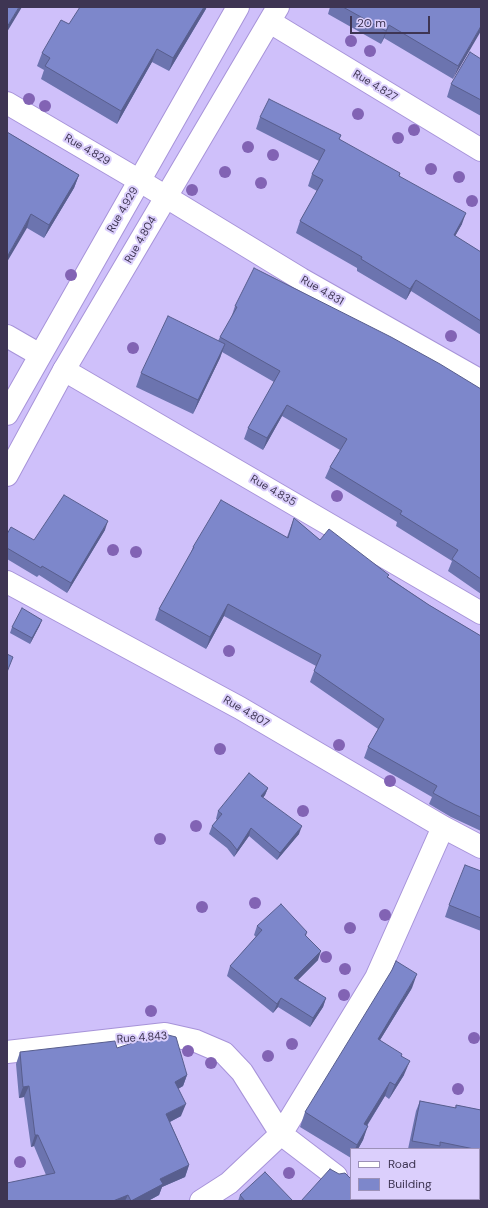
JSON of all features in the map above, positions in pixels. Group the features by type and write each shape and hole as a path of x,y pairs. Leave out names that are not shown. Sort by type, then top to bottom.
{"street":[{"name":"Rue 4.929","path":"7,414 238,7"},
{"name":"Rue 4.827","path":"274,15 481,150"},
{"name":"Rue 4.804","path":"7,475 64,370 274,15"},
{"name":"Rue 4.829","path":"7,103 140,181 166,198"},
{"name":"Rue 4.831","path":"166,198 300,278 481,381"},
{"path":"7,336 40,355"},
{"name":"Rue 4.835","path":"64,370 481,613"},
{"name":"Rue 4.807","path":"7,582 240,708 443,827 481,846"},
{"path":"201,1201 229,1183 281,1134 376,978 443,827"},
{"name":"Rue 4.843","path":"7,1052 165,1034 196,1041 224,1053 242,1072 281,1134 336,1176"}],"building":[{"path":"7,7 19,7 7,27"},
{"path":"80,7 204,7 173,58 157,49 121,111 45,66 50,58 42,53 61,20 69,24"},
{"path":"343,7 481,7 481,26 458,66 389,25 386,31"},
{"path":"470,52 481,59 481,100 451,84"},
{"path":"269,99 341,135 339,139 400,173 399,176 466,213 454,235 481,252 481,321 416,280 410,289 361,259 362,257 300,221 323,180 312,174 325,150 260,117"},
{"path":"7,132 79,175 49,225 31,214 7,257"},
{"path":"254,268 391,337 481,389 481,579 452,559 458,550 400,514 402,511 330,467 347,439 287,405 267,438 248,428 280,371 220,337 237,307 235,306"},
{"path":"168,316 225,344 198,400 141,373"},
{"path":"64,495 108,521 71,583 42,566 41,568 7,548 7,534 11,527 34,540"},
{"path":"221,500 288,538 294,518 320,540 329,529 389,575 387,577 429,605 481,636 481,817 433,793 437,786 368,747 384,719 314,671 321,655 228,604 210,637 159,609"},
{"path":"22,608 42,620 32,638 12,627"},
{"path":"7,654 13,657 7,672"},
{"path":"249,773 268,788 261,796 302,826 280,853 251,828 237,850 230,841 212,826 222,814 218,811"},
{"path":"465,865 481,871 481,918 449,905"},
{"path":"281,904 307,932 305,935 321,951 294,978 326,998 313,1018 281,998 277,1004 230,966 262,930 257,926"},
{"path":"396,961 417,974 378,1039 402,1054 401,1056 410,1061 395,1085 390,1082 364,1124 368,1126 357,1145 305,1112 392,970"},
{"path":"168,1035 176,1037 187,1075 175,1082 186,1104 166,1114 189,1165 160,1179 163,1184 131,1201 128,1195 113,1201 7,1201 7,1183 55,1173 38,1135 35,1135 29,1086 23,1087 20,1052 115,1041 117,1048 150,1037"},
{"path":"420,1101 456,1108 456,1105 481,1110 481,1150 480,1148 469,1148 440,1142 440,1146 412,1141"},
{"path":"330,1169 339,1174 345,1173 350,1178 350,1200 379,1201 301,1201"},
{"path":"265,1172 293,1201 245,1201 240,1195"},
{"path":"424,1200 426,1201 412,1201"}]}
